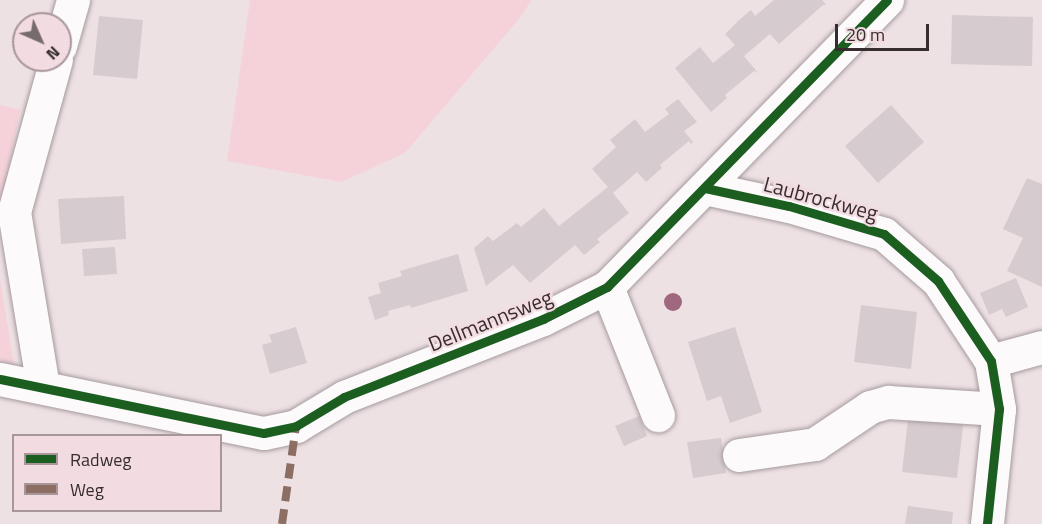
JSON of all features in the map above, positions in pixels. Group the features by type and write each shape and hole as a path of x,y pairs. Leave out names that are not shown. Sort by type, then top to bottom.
{"street":[{"name":"Dellmannsweg","path":"0,379 264,433 296,426 344,397 543,319 607,287 887,0"},
{"path":"44,387 14,212 53,72"},
{"name":"Laubrockweg","path":"705,188 789,206 884,234 938,280 992,361 999,410 987,524"},
{"path":"607,287 658,415"},
{"path":"992,361 1042,347"},
{"path":"739,455 815,444 870,407 888,402 999,410"}],"shaded area":[{"path":"250,0 532,0 518,20 405,153 341,182 227,161"},
{"path":"0,105 20,110 0,212"},
{"path":"0,279 16,377 0,373"}],"building":[{"path":"774,0 822,0 826,5 823,5 779,44 770,34 744,56 758,73 754,71 725,95 727,98 711,112 675,68 700,47 713,63 735,45 725,34 751,10 755,16"},
{"path":"952,15 1033,17 1032,66 951,64"},
{"path":"99,16 143,20 137,79 93,75"},
{"path":"678,99 697,122 684,131 693,142 691,144 689,141 660,165 662,168 646,182 637,172 613,193 629,213 597,239 600,242 584,255 575,245 530,283 513,265 486,286 474,248 488,236 493,241 517,223 521,227 544,208 559,226 608,187 592,169 616,147 610,140 635,119 645,132 669,114 665,109"},
{"path":"891,105 924,142 878,183 845,146"},
{"path":"1027,178 1042,184 1042,287 1007,271 1023,238 1003,229"},
{"path":"124,196 126,239 61,244 58,199"},
{"path":"115,247 117,274 84,276 82,249"},
{"path":"458,254 468,291 411,308 410,305 388,311 389,315 375,320 368,297 381,293 378,283 402,276 400,271"},
{"path":"1016,278 1028,307 1006,317 1002,309 989,315 980,293"},
{"path":"861,305 917,312 911,369 854,362"},
{"path":"296,327 307,363 270,374 262,345 272,342 269,335"},
{"path":"735,327 762,412 730,423 721,396 707,401 688,342"},
{"path":"909,411 964,418 957,478 902,472"},
{"path":"639,416 647,436 624,446 615,426"},
{"path":"721,438 726,473 693,478 687,442"},
{"path":"908,506 953,512 952,524 905,524"}],"marked path":[{"path":"282,524 296,426"}],"cycle path":[{"path":"0,379 264,433 296,426 344,397 543,319 607,287 887,0"},
{"path":"705,188 789,206 884,234 938,281 991,361 999,409 987,524"}]}
